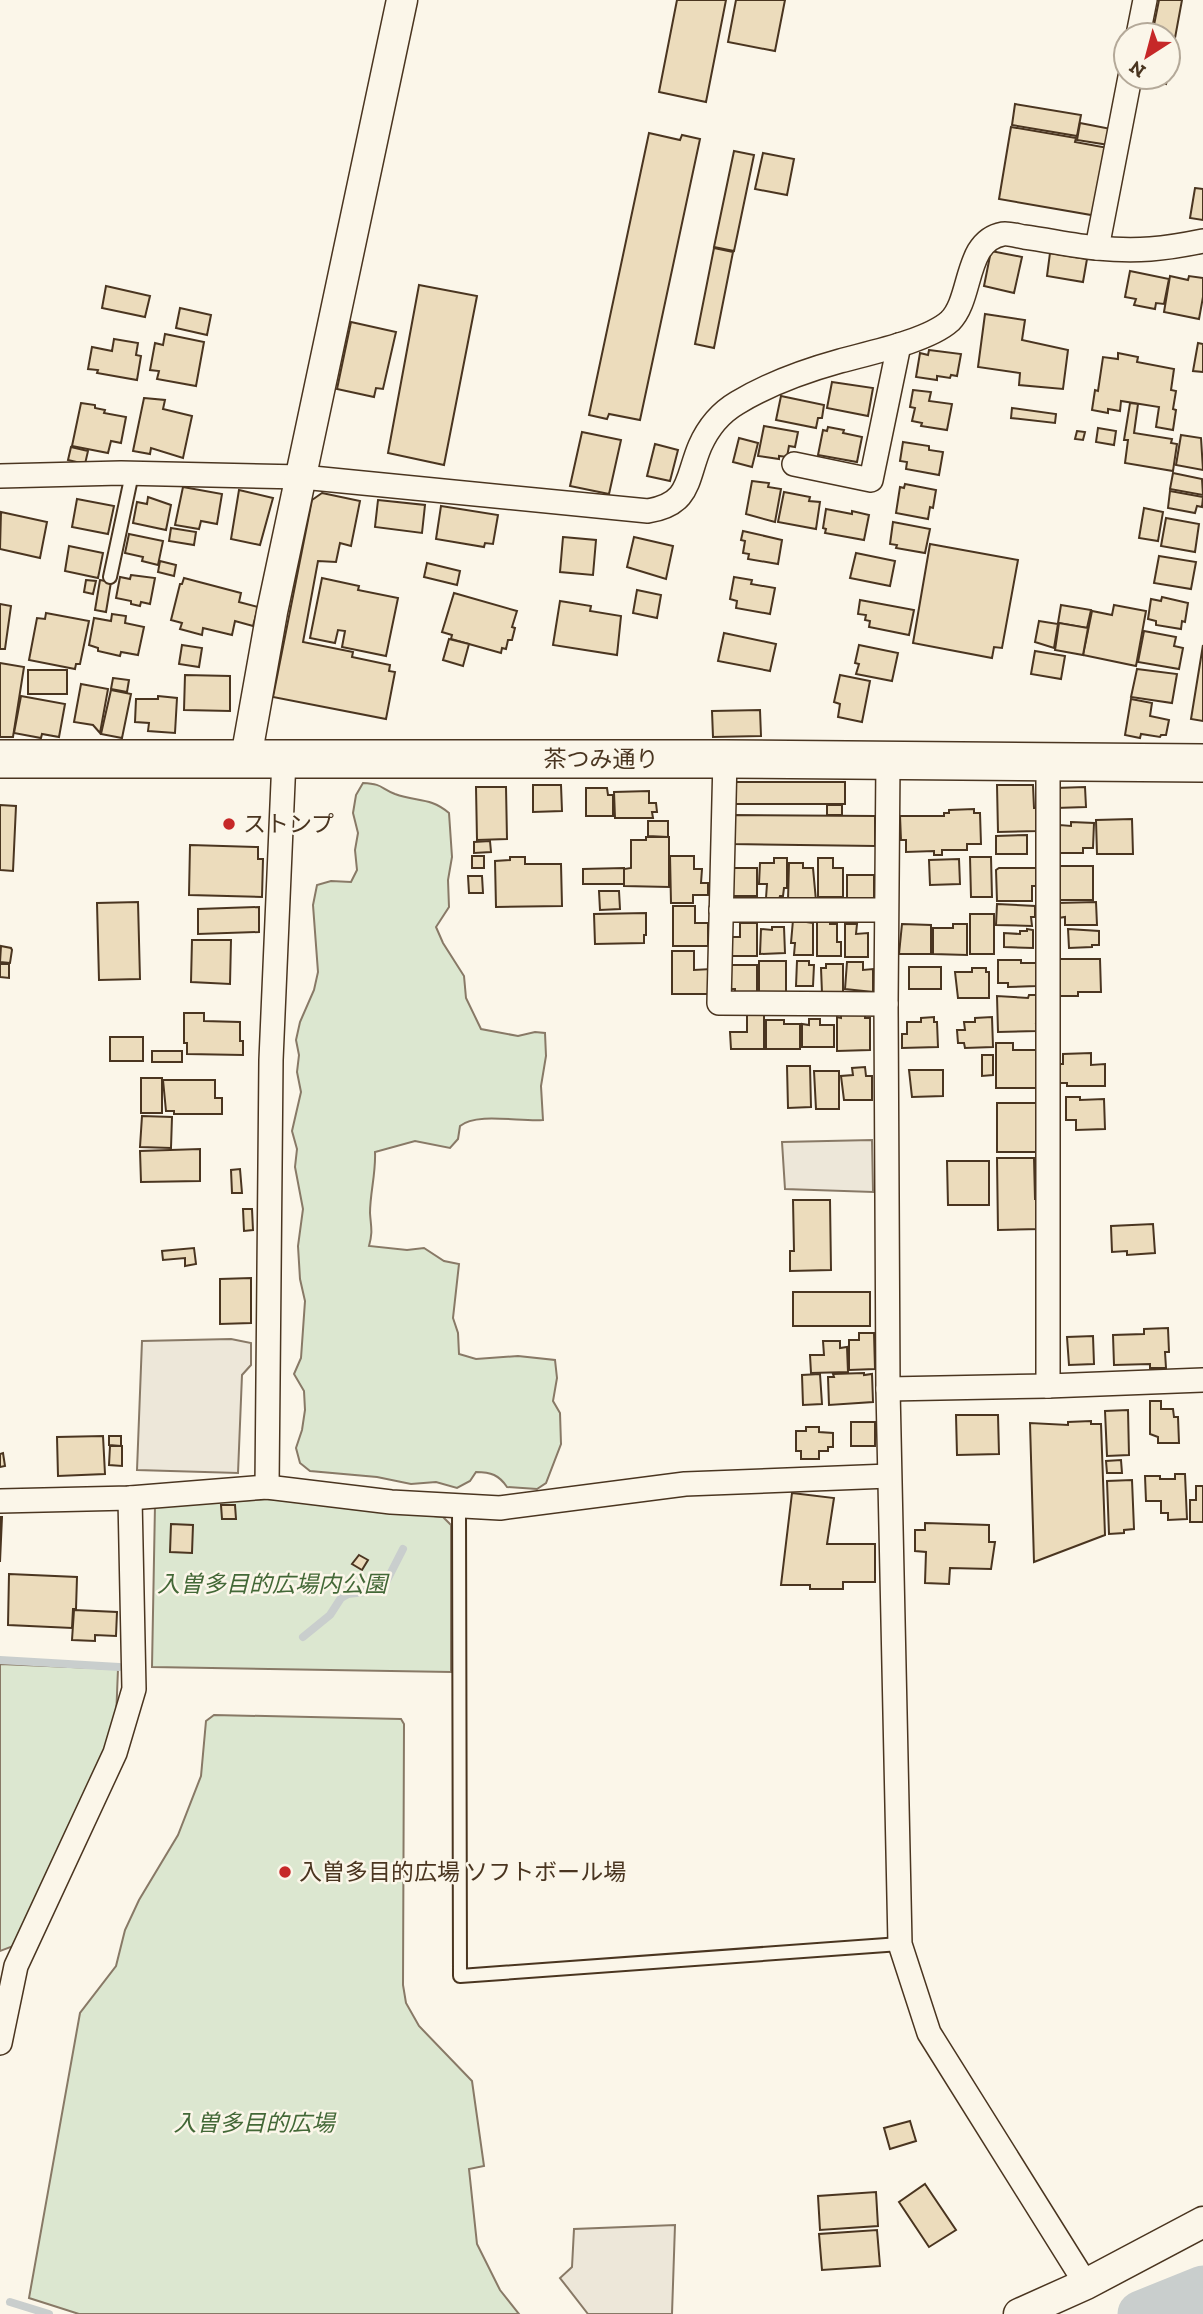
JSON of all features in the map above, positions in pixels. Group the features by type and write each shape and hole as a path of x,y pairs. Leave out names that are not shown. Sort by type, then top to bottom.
{"main road":[{"name":"茶つみ通り","path":"0,759 1203,762"}],"street":[{"path":"246,758 272,612 402,0"},
{"path":"1141,21 1145,0"},
{"path":"1097,248 1127,91"},
{"path":"0,476 132,474 302,477 649,510 664,508 680,498 686,489 700,446 713,422 729,408 766,386 843,360 899,345 948,323 959,310 978,253 989,240 1004,233 1097,248 1158,250 1203,241"},
{"path":"794,464 871,480 899,345"},
{"path":"267,1487 271,1060 284,759"},
{"path":"725,759 719,1003 886,1004"},
{"path":"888,761 888,1389 900,1944 929,2033 1086,2284"},
{"path":"1048,762 1048,1387"},
{"path":"721,910 886,910"},
{"path":"888,1389 1048,1387 1203,1380"},
{"path":"0,1501 130,1498 267,1487 391,1502 500,1508 685,1484 889,1476"},
{"path":"0,2043 8,1964 115,1753 134,1689 130,1498"},
{"path":"1019,2314 1086,2284 1203,2222"}],"lane":[{"path":"110,577 132,474"},
{"path":"459,1507 460,1976 900,1944"}],"green space":[{"path":"363,783 378,785 390,792 429,802 449,813 452,857 448,880 449,907 436,927 464,976 466,998 481,1029 518,1036 545,1033 546,1056 541,1086 543,1120 477,1119 460,1126 458,1139 450,1148 415,1141 375,1152 369,1246 407,1250 424,1248 444,1261 459,1264 453,1318 458,1333 459,1354 476,1359 518,1356 555,1360 557,1378 553,1401 560,1413 561,1444 546,1483 537,1489 507,1487 498,1477 481,1472 476,1472 470,1481 457,1488 436,1482 411,1484 377,1477 310,1471 300,1463 296,1448 305,1410 304,1391 294,1374 301,1358 305,1301 300,1279 298,1246 303,1209 295,1167 297,1149 292,1131 301,1092 296,1040 318,972 313,905 317,885 331,881 351,882 357,870 355,850 358,833 353,813 356,795"},
{"name":"入曽多目的広場内公園","path":"269,1499 443,1517 451,1525 451,1672 152,1667 155,1505"},
{"path":"0,1664 118,1669 116,1719 97,1771 16,1945 0,1951"},
{"name":"入曽多目的広場","path":"214,1715 401,1719 404,1724 403,1985 406,2003 419,2026 472,2081 484,2166 469,2169 477,2244 500,2290 519,2314 79,2314 29,2298 80,2013 116,1966 125,1930 139,1900 178,1835 201,1776 206,1721"}],"shaded area":[{"path":"872,1140 873,1192 785,1189 782,1142"},
{"path":"231,1339 251,1343 251,1365 242,1375 238,1473 137,1470 142,1341"},
{"path":"675,2225 672,2314 588,2314 560,2278 572,2267 574,2229"}],"building":[{"path":"677,0 726,0 706,102 659,92"},
{"path":"736,0 785,0 775,51 728,42"},
{"path":"1159,0 1182,0 1178,21 1155,21"},
{"path":"1015,104 1081,115 1077,136 1012,125"},
{"path":"1080,123 1111,129 1109,145 1077,140"},
{"path":"1011,127 1076,138 1075,142 1108,148 1097,216 999,199"},
{"path":"649,133 680,140 682,135 700,139 640,420 609,414 607,419 589,415"},
{"path":"734,151 754,155 734,251 714,247"},
{"path":"763,153 794,159 787,195 755,189"},
{"path":"1195,188 1203,189 1203,220 1190,218"},
{"path":"714,248 733,252 714,348 695,344"},
{"path":"991,251 1022,257 1014,293 984,286"},
{"path":"1050,253 1087,259 1083,282 1047,276"},
{"path":"1130,271 1169,279 1164,304 1156,303 1155,309 1134,305 1136,299 1125,297"},
{"path":"1170,276 1188,280 1189,276 1203,278 1199,319 1164,312"},
{"path":"419,285 477,296 444,465 388,453"},
{"path":"106,286 150,296 145,317 102,308"},
{"path":"180,308 211,315 207,335 176,328"},
{"path":"985,314 1025,320 1022,340 1068,350 1063,389 1019,385 1020,373 978,367"},
{"path":"351,322 396,332 383,389 376,388 374,397 337,389"},
{"path":"165,334 204,342 196,386 157,379 159,371 150,370 155,343 163,345"},
{"path":"114,339 138,343 136,355 141,356 137,380 88,369 92,347 112,351"},
{"path":"1198,343 1203,344 1203,372 1193,371"},
{"path":"929,350 961,354 957,376 937,376 937,380 916,377 920,353 928,355"},
{"path":"1118,353 1138,357 1137,362 1174,369 1171,390 1176,391 1173,409 1176,410 1173,430 1156,427 1159,407 1121,401 1120,411 1108,409 1108,413 1092,410 1103,357 1118,359"},
{"path":"832,382 873,388 868,416 827,408"},
{"path":"913,390 931,392 929,401 952,404 947,430 921,426 922,423 912,421 915,408 910,407"},
{"path":"781,396 824,405 822,418 818,418 816,428 776,420"},
{"path":"144,398 165,400 163,409 192,416 183,458 151,448 150,454 133,451"},
{"path":"81,403 95,405 95,408 105,410 104,413 126,417 121,443 111,441 108,453 72,446"},
{"path":"1130,403 1138,404 1134,433 1172,439 1171,443 1177,444 1173,471 1125,463 1128,440 1124,440"},
{"path":"1012,408 1056,414 1055,423 1011,418"},
{"path":"764,426 798,432 795,447 789,446 787,457 779,456 779,459 758,456"},
{"path":"828,427 862,437 857,462 818,455 823,430 827,431"},
{"path":"1098,428 1116,431 1114,445 1096,442"},
{"path":"1077,431 1085,432 1083,440 1075,439"},
{"path":"582,432 621,440 609,494 570,486"},
{"path":"1181,435 1201,438 1203,470 1176,465"},
{"path":"739,438 758,443 752,467 733,462"},
{"path":"903,442 929,446 929,450 943,452 939,475 906,469 907,462 900,461"},
{"path":"655,444 678,450 670,481 647,476"},
{"path":"71,447 88,451 85,464 68,460"},
{"path":"1173,473 1202,479 1203,495 1170,489"},
{"path":"752,481 769,483 768,487 781,489 775,522 746,514"},
{"path":"905,484 936,490 928,519 896,513 900,487 904,488"},
{"path":"183,487 222,494 217,524 201,521 199,529 175,525"},
{"path":"239,490 273,498 260,545 231,539"},
{"path":"1170,491 1203,497 1202,507 1197,506 1195,513 1168,508"},
{"path":"784,492 810,497 809,501 820,502 816,529 778,522"},
{"path":"322,493 360,501 351,546 340,543 336,562 318,561 303,642 353,652 352,657 390,665 389,671 395,672 386,719 273,697 312,500"},
{"path":"148,497 171,505 166,530 133,523 137,502 147,504"},
{"path":"77,499 114,506 108,534 72,527"},
{"path":"378,500 425,505 422,533 375,527"},
{"path":"441,506 498,515 493,544 485,543 484,547 436,539"},
{"path":"1144,508 1163,512 1158,541 1139,538"},
{"path":"826,509 869,515 864,540 825,533 826,529 823,528"},
{"path":"1,512 47,522 40,558 0,549"},
{"path":"1166,518 1199,524 1195,552 1161,546"},
{"path":"893,522 930,529 925,553 896,548 897,545 890,544"},
{"path":"171,528 196,532 194,545 169,541"},
{"path":"743,531 782,540 778,564 748,559 749,554 743,553"},
{"path":"129,534 163,541 158,565 142,561 143,557 125,553"},
{"path":"563,537 596,540 593,575 560,572"},
{"path":"634,537 673,546 666,579 627,567"},
{"path":"930,544 1018,560 1002,648 994,647 992,658 913,643"},
{"path":"69,546 103,553 98,578 65,571"},
{"path":"856,553 895,561 890,586 850,578"},
{"path":"1159,556 1196,562 1191,589 1154,583"},
{"path":"160,561 176,565 174,576 158,572"},
{"path":"427,563 460,571 457,585 424,577"},
{"path":"131,575 155,578 150,604 141,602 140,606 116,598 120,577 130,579"},
{"path":"734,577 752,580 751,584 775,588 770,614 736,608 737,601 730,599"},
{"path":"184,578 241,593 239,602 258,607 253,626 235,621 232,635 203,628 202,635 180,629 182,623 171,620"},
{"path":"322,578 359,586 358,590 398,598 386,656 342,647 345,631 338,630 335,643 310,638"},
{"path":"86,580 96,581 93,594 84,592"},
{"path":"100,580 111,582 106,612 95,610"},
{"path":"637,590 661,595 657,618 633,613"},
{"path":"454,593 517,611 512,627 515,628 512,640 508,640 506,649 502,648 501,653 451,639 452,635 442,632"},
{"path":"1162,597 1188,603 1181,629 1156,625 1156,621 1148,619 1151,599 1161,601"},
{"path":"860,600 914,610 909,635 869,627 870,621 865,620 866,615 858,614"},
{"path":"560,601 591,606 590,611 621,616 617,655 553,645"},
{"path":"0,604 11,606 5,649 0,649"},
{"path":"1061,605 1091,610 1087,628 1058,623"},
{"path":"1114,605 1146,611 1136,666 1083,655 1092,611 1112,615"},
{"path":"46,613 89,621 80,664 76,664 75,669 29,660 37,618 45,619"},
{"path":"112,614 126,616 125,623 144,627 138,655 121,652 120,656 98,651 98,648 89,645 94,618 111,621"},
{"path":"1039,621 1058,624 1054,648 1035,642"},
{"path":"1059,623 1088,628 1083,655 1055,650"},
{"path":"1144,631 1176,637 1174,646 1183,648 1179,669 1138,662"},
{"path":"724,633 776,644 770,671 718,661"},
{"path":"449,639 469,644 463,666 443,660"},
{"path":"182,645 202,648 199,667 179,664"},
{"path":"859,645 898,653 892,681 856,674 859,664 855,663"},
{"path":"1203,645 1203,721 1191,719"},
{"path":"1035,651 1065,656 1061,679 1031,674"},
{"path":"0,663 24,667 13,737 0,737"},
{"path":"1137,669 1177,674 1172,703 1131,697"},
{"path":"28,670 67,670 67,694 28,694"},
{"path":"185,675 230,676 230,711 184,710"},
{"path":"840,675 870,681 862,722 838,717 840,704 834,702"},
{"path":"113,678 129,680 127,692 111,689"},
{"path":"81,684 108,689 100,733 93,725 74,722"},
{"path":"111,690 131,694 122,738 101,734"},
{"path":"21,696 65,704 59,737 42,734 41,738 14,733"},
{"path":"158,696 177,698 175,733 148,731 149,723 135,722 136,699 158,699"},
{"path":"1131,699 1152,703 1150,716 1169,720 1166,735 1160,737 1141,734 1140,738 1125,735"},
{"path":"760,710 761,736 713,737 712,711"},
{"path":"731,782 845,782 845,804 731,804"},
{"path":"533,785 561,785 562,811 533,812"},
{"path":"997,785 1033,785 1034,808 1038,808 1038,831 998,832"},
{"path":"476,787 506,787 507,839 477,840"},
{"path":"1085,787 1086,807 1056,808 1056,788"},
{"path":"586,788 607,788 608,795 613,795 613,816 586,816"},
{"path":"649,791 649,803 656,803 657,812 652,812 653,818 615,818 614,792"},
{"path":"0,805 16,806 13,871 0,870"},
{"path":"827,805 842,805 842,815 827,815"},
{"path":"974,809 974,813 980,813 981,844 967,844 967,850 942,850 942,855 934,855 934,851 906,852 906,840 901,840 900,816 944,816 949,810"},
{"path":"731,815 875,816 875,846 731,844"},
{"path":"1132,819 1133,854 1097,854 1096,820"},
{"path":"648,821 668,821 668,837 648,836"},
{"path":"1071,822 1094,823 1093,848 1083,848 1083,853 1059,853 1060,825 1071,826"},
{"path":"1027,835 1027,854 996,854 996,836"},
{"path":"646,837 669,837 669,887 624,886 624,869 631,868 631,840 646,840"},
{"path":"490,841 491,852 474,853 474,842"},
{"path":"190,845 258,847 258,859 263,859 262,897 189,895"},
{"path":"472,856 484,856 484,868 472,868"},
{"path":"670,856 694,856 694,869 702,869 701,883 708,883 708,895 693,895 693,903 671,903"},
{"path":"510,857 525,857 525,864 561,864 562,906 496,907 495,861 510,860"},
{"path":"970,857 991,857 992,897 971,897"},
{"path":"774,858 787,858 787,888 784,888 783,896 779,899 766,898 767,884 759,884 760,863 774,863"},
{"path":"818,858 833,858 833,868 843,868 843,897 818,897"},
{"path":"959,859 960,884 930,885 929,860"},
{"path":"789,863 803,863 803,868 813,868 816,901 788,900"},
{"path":"1056,866 1093,866 1093,900 1060,900 1060,880 1056,881"},
{"path":"624,868 624,884 583,884 583,869"},
{"path":"734,868 757,868 757,896 730,896 730,873 734,873"},
{"path":"1036,868 1037,886 1032,886 1032,901 997,901 996,870"},
{"path":"847,875 874,875 874,897 870,902 847,901"},
{"path":"468,876 482,876 483,893 469,893"},
{"path":"599,891 619,891 620,909 600,910"},
{"path":"138,902 140,979 99,980 97,903"},
{"path":"1096,902 1097,925 1065,925 1065,917 1058,918 1057,903"},
{"path":"997,904 1035,906 1035,917 1031,917 1032,926 996,925"},
{"path":"673,906 695,906 695,923 708,923 708,946 673,946"},
{"path":"259,907 259,932 198,934 198,909"},
{"path":"646,913 644,943 595,944 594,914"},
{"path":"970,914 994,914 994,954 970,954"},
{"path":"793,920 813,923 813,955 794,955 795,943 791,943"},
{"path":"830,920 830,924 837,924 837,942 841,942 841,956 817,956 817,921"},
{"path":"740,923 757,923 757,956 730,956 730,937 740,937"},
{"path":"845,924 857,924 856,934 868,933 868,957 845,957"},
{"path":"902,924 931,925 931,954 899,954"},
{"path":"953,924 967,924 967,955 933,954 933,928 953,928"},
{"path":"772,927 784,927 785,953 760,954 761,929 772,930"},
{"path":"1068,929 1099,931 1099,945 1069,948"},
{"path":"1033,930 1033,948 1004,947 1004,933 1020,934 1020,931"},
{"path":"192,940 231,940 230,984 191,982"},
{"path":"1,946 11,948 10,963 0,962"},
{"path":"672,951 694,951 694,970 711,969 711,994 672,994"},
{"path":"1060,959 1100,959 1101,992 1078,992 1078,996 1060,996"},
{"path":"998,960 1036,963 1036,986 1008,987 1008,983 998,983"},
{"path":"759,961 786,961 786,994 759,994"},
{"path":"797,961 809,961 809,965 814,965 813,986 796,986"},
{"path":"847,962 863,962 863,970 873,969 873,992 845,989"},
{"path":"0,964 9,964 9,978 0,977"},
{"path":"826,964 843,964 843,993 822,993 821,968 826,968"},
{"path":"731,965 757,965 757,993 735,993 735,989 730,989"},
{"path":"909,967 941,967 941,989 909,989"},
{"path":"972,968 986,968 986,972 989,972 989,998 958,998 955,972 972,972"},
{"path":"1029,995 1036,995 1036,1012 1040,1012 1037,1031 998,1032 997,996 1028,998"},
{"path":"184,1013 204,1013 204,1021 240,1022 243,1055 187,1054 187,1043 184,1043"},
{"path":"747,1013 764,1013 764,1049 731,1049 730,1032 747,1032"},
{"path":"841,1013 865,1013 865,1018 870,1018 870,1050 837,1051 837,1017 841,1018"},
{"path":"934,1017 934,1022 937,1022 938,1047 902,1048 902,1034 907,1034 907,1022 921,1022 921,1018"},
{"path":"992,1017 993,1047 965,1048 964,1043 958,1043 957,1030 965,1030 964,1022"},
{"path":"809,1019 820,1019 820,1025 834,1025 834,1047 802,1047 802,1024 809,1025"},
{"path":"766,1020 784,1020 784,1024 800,1024 800,1049 766,1049"},
{"path":"110,1037 143,1037 143,1061 110,1061"},
{"path":"996,1043 1013,1043 1013,1050 1038,1050 1038,1088 996,1088"},
{"path":"152,1051 182,1051 182,1062 152,1062"},
{"path":"1091,1053 1091,1065 1105,1064 1105,1086 1067,1086 1067,1083 1058,1083 1057,1064 1063,1064 1063,1054"},
{"path":"982,1055 993,1055 993,1075 982,1076"},
{"path":"787,1066 810,1066 811,1107 788,1108"},
{"path":"865,1067 866,1076 872,1076 872,1100 844,1100 841,1076 853,1075 852,1068"},
{"path":"909,1070 943,1070 943,1096 912,1097"},
{"path":"814,1071 839,1071 839,1109 816,1109"},
{"path":"141,1078 162,1078 162,1113 141,1113"},
{"path":"163,1080 215,1080 215,1098 222,1098 222,1114 174,1114 174,1111 166,1111"},
{"path":"1066,1097 1080,1097 1080,1100 1104,1099 1105,1129 1076,1130 1076,1120 1066,1120"},
{"path":"997,1103 1039,1103 1039,1152 997,1152"},
{"path":"142,1116 172,1117 171,1148 140,1147"},
{"path":"200,1149 200,1181 141,1182 140,1151"},
{"path":"997,1158 1034,1158 1035,1199 1041,1199 1041,1229 998,1230"},
{"path":"947,1161 989,1161 989,1205 948,1205"},
{"path":"240,1169 242,1193 232,1193 231,1170"},
{"path":"793,1200 830,1200 831,1270 790,1271 790,1251 794,1251"},
{"path":"243,1209 252,1209 253,1230 244,1231"},
{"path":"1153,1224 1155,1253 1127,1255 1127,1251 1112,1252 1111,1226"},
{"path":"194,1248 196,1264 185,1266 185,1258 163,1260 162,1251"},
{"path":"251,1278 251,1323 220,1324 220,1279"},
{"path":"793,1292 870,1292 870,1326 793,1326"},
{"path":"1168,1328 1169,1352 1165,1352 1166,1368 1150,1368 1150,1364 1114,1365 1113,1335 1144,1334 1144,1329"},
{"path":"859,1333 874,1333 875,1369 849,1370 849,1340 859,1340"},
{"path":"1093,1336 1094,1364 1069,1365 1067,1337"},
{"path":"823,1341 840,1341 840,1348 847,1347 848,1372 811,1373 810,1355 824,1355"},
{"path":"820,1374 822,1404 803,1405 802,1375"},
{"path":"833,1374 872,1374 873,1402 829,1405 828,1377 834,1377"},
{"path":"1150,1401 1161,1401 1161,1409 1173,1409 1174,1417 1178,1417 1179,1443 1158,1443 1158,1437 1150,1434"},
{"path":"1128,1410 1129,1455 1107,1456 1105,1411"},
{"path":"956,1415 998,1415 999,1454 957,1455"},
{"path":"1091,1421 1091,1424 1101,1424 1105,1535 1034,1562 1030,1423 1068,1425 1068,1422"},
{"path":"851,1422 875,1422 875,1446 851,1446"},
{"path":"806,1427 819,1427 819,1432 833,1433 833,1447 828,1447 828,1451 819,1451 819,1459 801,1459 801,1451 796,1451 796,1431 806,1431"},
{"path":"103,1436 105,1474 58,1476 57,1437"},
{"path":"109,1436 121,1436 121,1446 109,1445"},
{"path":"110,1446 122,1446 122,1466 109,1465"},
{"path":"3,1453 5,1466 0,1467 0,1454"},
{"path":"1121,1460 1122,1473 1107,1473 1106,1461"},
{"path":"1175,1474 1185,1474 1187,1519 1168,1520 1168,1513 1161,1513 1161,1501 1146,1501 1145,1476 1175,1479"},
{"path":"1132,1480 1134,1529 1109,1534 1107,1481"},
{"path":"1196,1486 1203,1486 1203,1522 1190,1522 1190,1500 1196,1500"},
{"path":"792,1493 834,1498 827,1544 875,1544 875,1582 843,1582 843,1589 810,1589 810,1585 781,1585"},
{"path":"221,1505 235,1505 236,1519 222,1519"},
{"path":"0,1517 2,1517 0,1562"},
{"path":"925,1523 989,1525 989,1542 995,1542 991,1569 950,1568 949,1584 925,1583 926,1552 915,1551 915,1530 925,1530"},
{"path":"171,1524 193,1525 192,1553 170,1552"},
{"path":"359,1555 368,1560 362,1570 352,1564"},
{"path":"9,1574 77,1577 76,1609 73,1609 72,1628 8,1625"},
{"path":"74,1610 117,1612 116,1636 95,1635 95,1641 72,1640"},
{"path":"910,2121 916,2141 890,2149 884,2128"},
{"path":"925,2184 956,2230 929,2247 899,2202"},
{"path":"876,2192 878,2226 820,2230 818,2196"},
{"path":"877,2230 880,2266 822,2270 819,2234"}],"waterway":[{"path":"303,1637 330,1615 341,1598 348,1594 382,1590 403,1549"},
{"path":"0,1660 119,1667"},
{"path":"1141,2314 1203,2289"},
{"path":"10,2302 49,2314"}],"place":[{"name":"ストンプ","path":"229,824"},
{"name":"入曽多目的広場 ソフトボール場","path":"285,1872"}]}
